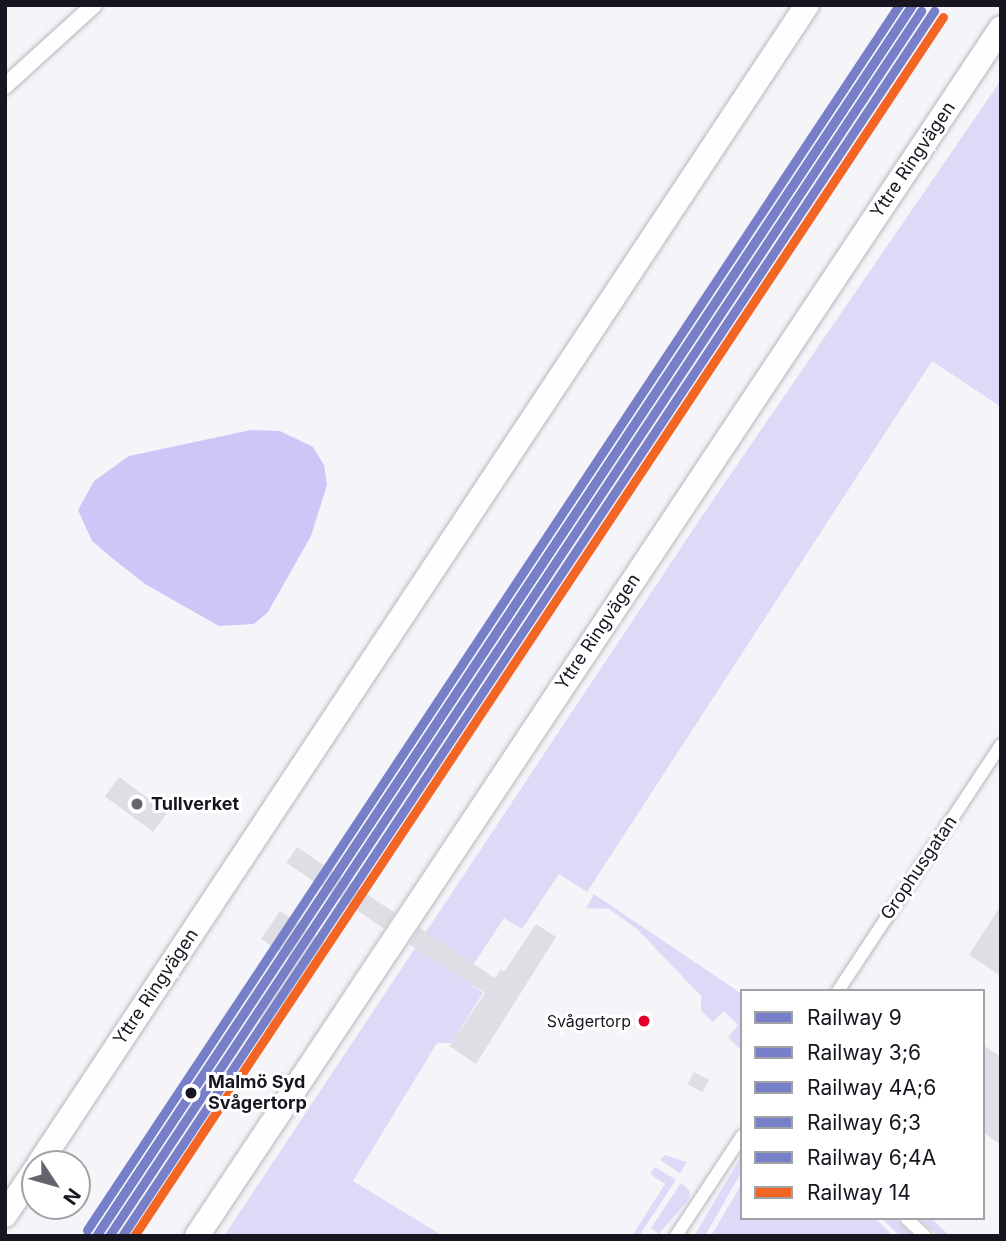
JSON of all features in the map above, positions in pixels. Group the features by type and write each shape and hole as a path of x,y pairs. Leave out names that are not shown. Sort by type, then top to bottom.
{"highway":[{"path":"705,160 795,5"},
{"name":"Yttre Ringvägen","path":"48,1150 807,5"},
{"name":"Yttre Ringvägen","path":"197,1236 1001,29"},
{"path":"762,386 1001,59"},
{"path":"210,1236 280,1111"},
{"path":"5,1215 21,1191"}],"street":[{"path":"5,86 94,5"},
{"name":"Grophusgatan","path":"839,989 1001,745"},
{"path":"676,1236 740,1139"},
{"path":"908,1220 925,1236"}],"shaded area":[{"path":"1001,80 1001,407 932,361 587,892 559,874 522,929 504,918 464,979 483,993 451,1043 437,1043 353,1181 443,1236 224,1236 702,516"},
{"path":"251,430 280,431 313,447 324,465 327,485 311,536 268,612 254,624 219,626 145,584 112,558 92,541 78,510 94,481 129,456"},
{"path":"594,894 740,993 740,1049 728,1037 738,1025 724,1011 713,1022 701,1011 701,996 637,929 609,909 586,908"},
{"path":"665,1155 687,1162 680,1173 660,1160"},
{"path":"740,1158 740,1175 705,1236 694,1236"},
{"path":"655,1167 676,1180 639,1236 632,1236 665,1184 650,1174"},
{"path":"681,1183 690,1191 689,1199 659,1234 651,1228"},
{"path":"740,1186 740,1220 877,1220 893,1236 711,1236"},
{"path":"883,1220 896,1220 913,1236 900,1236"},
{"path":"921,1220 933,1220 950,1236 938,1236"}],"building":[{"name":"Tullverket","path":"119,777 168,812 153,832 105,796"},
{"path":"297,847 395,913 384,929 286,863"},
{"path":"1001,905 1001,976 969,955"},
{"path":"280,911 328,944 273,1028 258,1018 295,962 261,939"},
{"path":"536,924 556,937 476,1064 449,1046 485,993 409,944 420,928 495,978 501,969 504,972"},
{"path":"985,1046 1001,1057 1001,1145 985,1133"},
{"path":"694,1072 709,1080 702,1092 687,1084"}],"rail line":[{"name":"4A;6","path":"87,1230 899,5"},
{"name":"9","path":"96,1236 912,5"},
{"name":"6;4A","path":"100,1230 912,5"},
{"name":"3;6","path":"109,1236 921,11"},
{"name":"6;3","path":"122,1236 934,11"},
{"name":"14","path":"134,1236 943,17"}],"place":[{"name":"Tullverket","path":"137,804"},
{"name":"Svågertorp","path":"644,1021"},
{"name":"Malmö Syd Svågertorp","path":"191,1093"}]}
